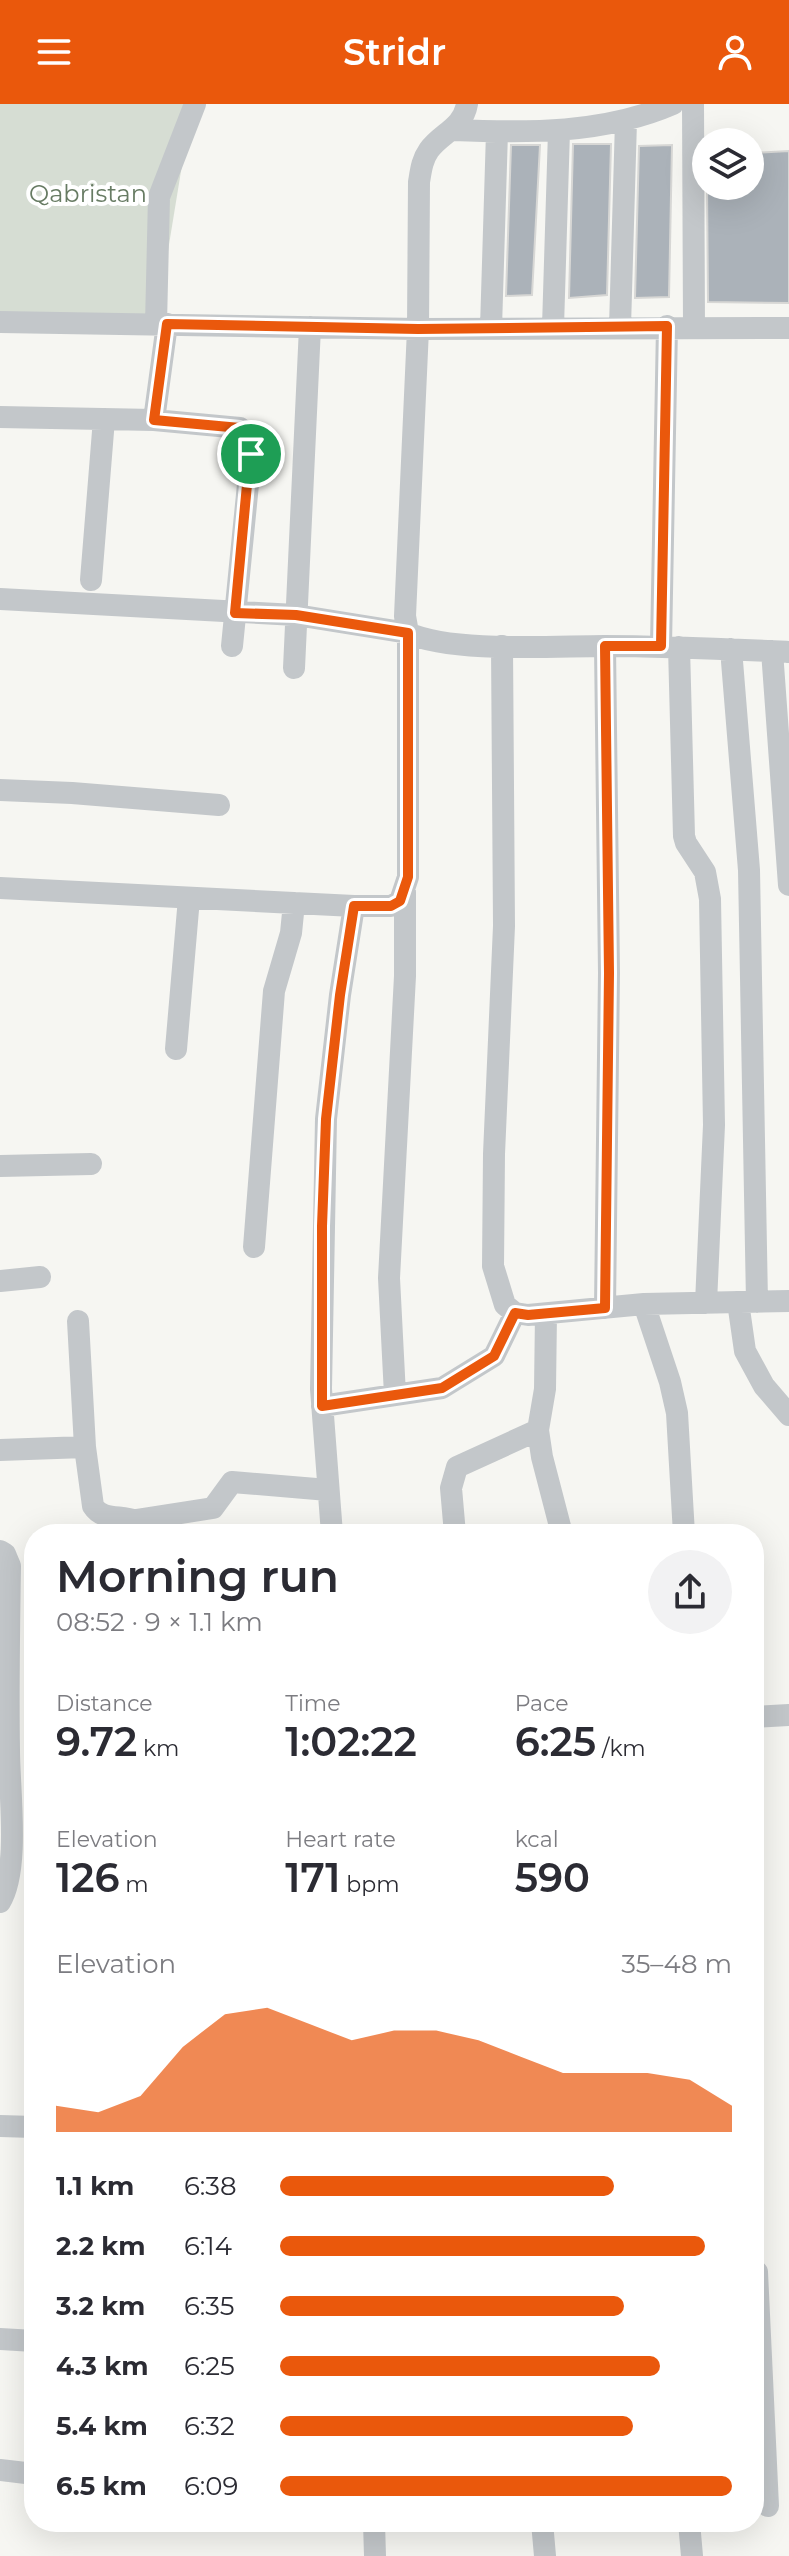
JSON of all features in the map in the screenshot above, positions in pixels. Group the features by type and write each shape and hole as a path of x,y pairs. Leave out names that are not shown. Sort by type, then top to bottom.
{"street":[{"path":"154,420 161,324 159,197 195,104"},
{"path":"395,1395 389,1278 408,877 408,633 405,616 418,329 417,224 422,162 431,147 453,130 465,113 467,104"},
{"path":"453,130 559,131 626,121 673,104"},
{"path":"693,104 694,327"},
{"path":"620,327 626,121"},
{"path":"553,327 559,131"},
{"path":"491,328 497,132"},
{"path":"0,322 418,329 789,328"},
{"path":"667,326 670,647 684,836 705,872 710,899 714,1125 706,1303"},
{"path":"294,668 310,327"},
{"path":"0,417 154,420 240,428 247,433 251,442 232,646"},
{"path":"91,580 104,419"},
{"path":"0,599 297,616 408,633 424,640 502,646 670,647 780,652 789,885"},
{"path":"502,646 504,926 494,1154 493,1266 505,1305 515,1313 546,1314 644,1304 789,1301"},
{"path":"605,646 609,973 605,1308"},
{"path":"731,649 749,870 748,1302 745,1351 764,1386 789,1415"},
{"path":"0,790 219,805"},
{"path":"0,888 354,906 391,906 400,901 405,892"},
{"path":"176,1049 189,898"},
{"path":"254,1247 274,991 291,933 294,903"},
{"path":"331,1524 322,1406 322,1226 326,1119 354,906"},
{"path":"0,1166 91,1164"},
{"path":"0,1281 40,1277"},
{"path":"644,1304 677,1413 683,1524"},
{"path":"322,1406 442,1388 494,1356 515,1313"},
{"path":"546,1314 545,1389 538,1430 559,1524"},
{"path":"78,1321 85,1447 93,1506 103,1517 126,1517 136,1524"},
{"path":"454,1524 451,1488 457,1467 538,1430"},
{"path":"0,1450 85,1447"},
{"path":"152,1524 213,1508 232,1482 328,1490"},
{"path":"0,1551 5,1554 10,1566 12,1845 0,1902"},
{"path":"764,1716 789,1715"},
{"path":"0,2126 24,2127"},
{"path":"0,2339 24,2340"},
{"path":"764,2398 770,2506"},
{"path":"0,2470 24,2473"},
{"path":"374,2532 375,2556"},
{"path":"543,2532 545,2556"},
{"path":"690,2532 692,2556"}],"green space":[{"name":"Qabristan","path":"0,104 192,104 156,324 0,321"}],"building":[{"path":"573,144 611,144 607,295 569,298"},
{"path":"511,145 540,145 532,295 506,296"},
{"path":"672,145 669,297 635,298 639,146"},
{"path":"789,151 789,303 708,302 707,200 764,200 764,152"}],"route":[{"path":"167,324 418,329 667,326 661,646 605,646 609,973 605,1308 528,1315 515,1313 494,1356 442,1388 322,1406 322,1226 326,1119 354,906 391,906 400,901 408,877 408,633 296,615 235,613 251,454 251,442 247,433 240,428 154,420 167,324"}]}
